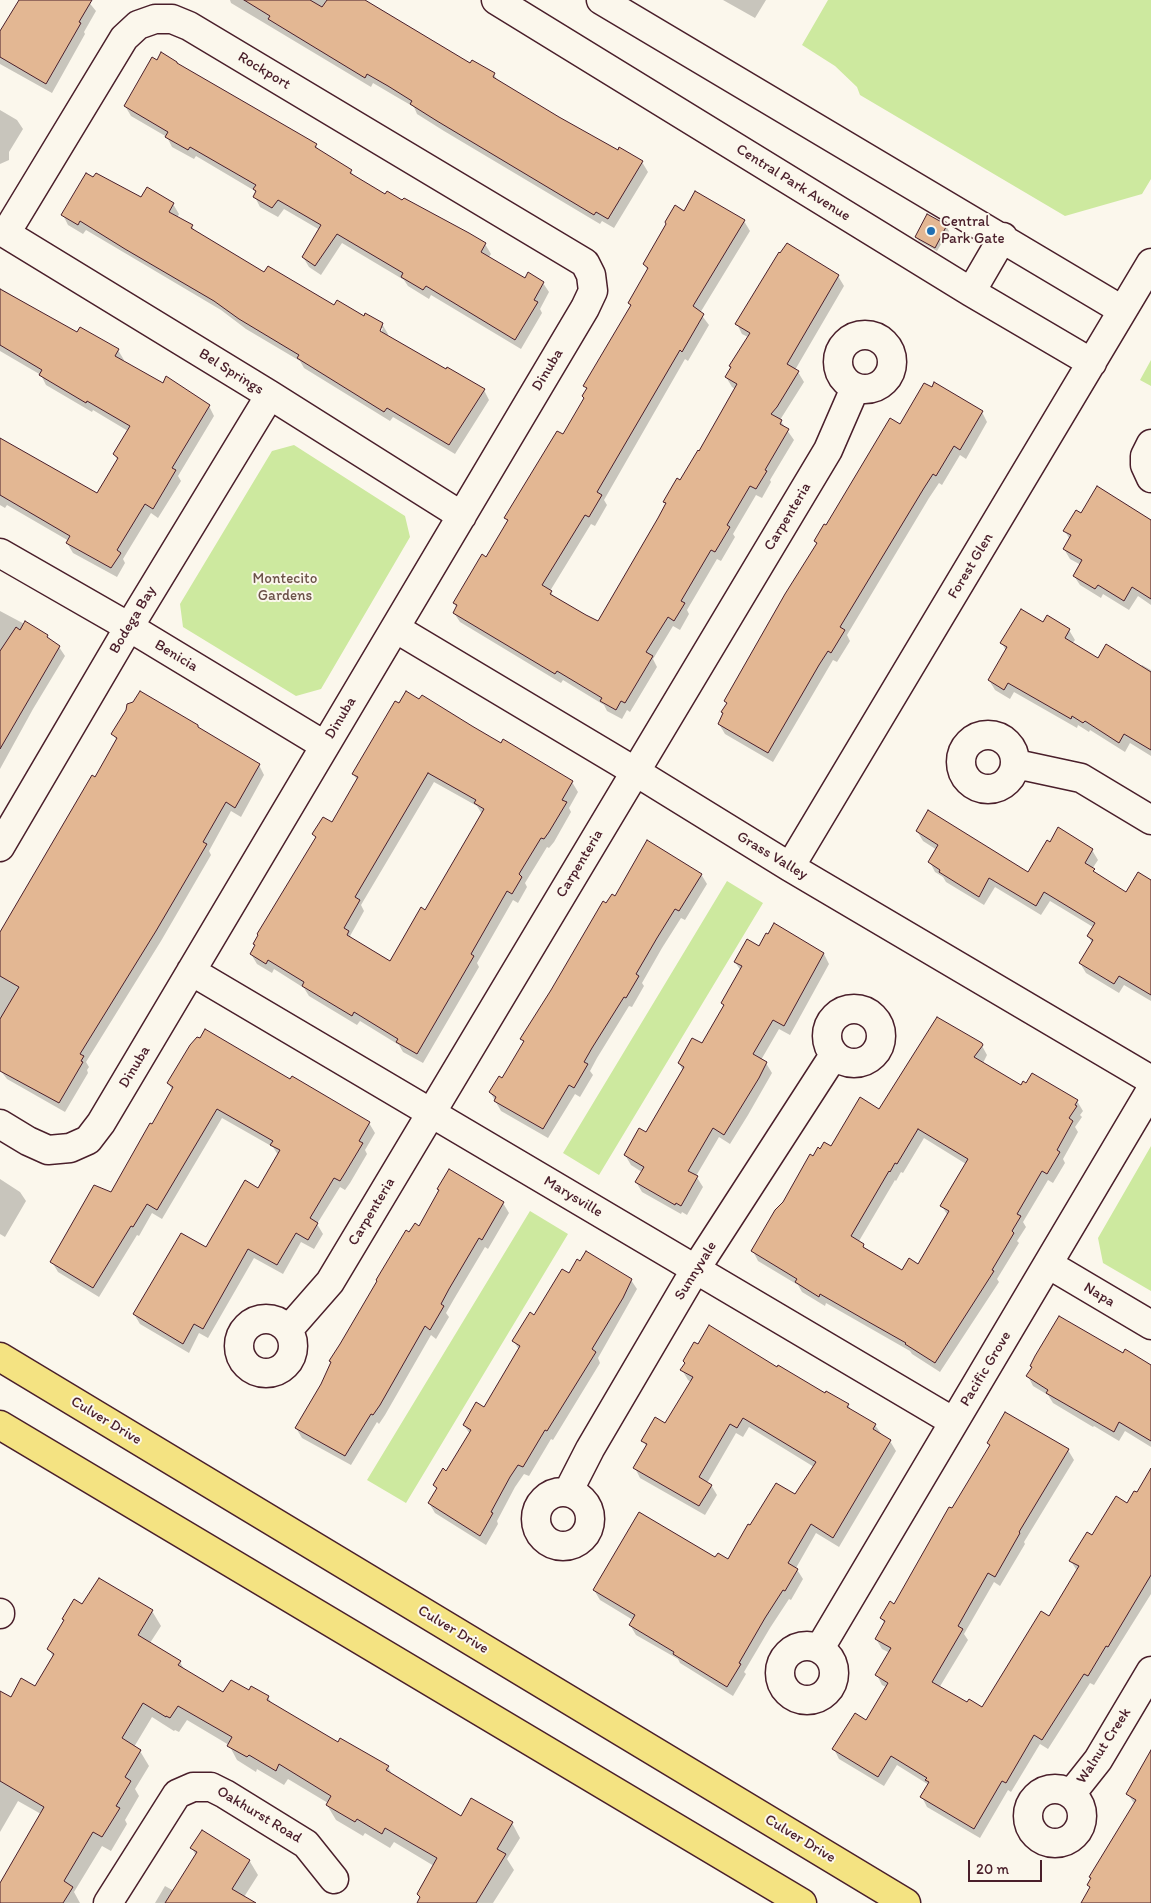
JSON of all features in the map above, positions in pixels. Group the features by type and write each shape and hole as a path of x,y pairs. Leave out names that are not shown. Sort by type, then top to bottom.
{"main road":[{"name":"Culver Drive","path":"0,1357 906,1903"},
{"path":"0,1425 802,1903"}],"street":[{"name":"Central Park Avenue","path":"496,0 971,292 1092,363"},
{"path":"602,0 1003,237 1122,310"},
{"name":"Rockport","path":"3,232 124,38 138,25 155,19 172,19 197,31 585,263 591,275"},
{"name":"Bel Springs","path":"3,232 462,516"},
{"path":"971,292 1003,237"},
{"name":"Forest Glen","path":"790,868 1151,263"},
{"name":"Dinuba","path":"0,1124 28,1141 48,1150 70,1148 88,1140 101,1123 585,308 593,291 591,275"},
{"name":"Carpenteria","path":"288,1330 330,1282 828,450 855,388"},
{"name":"Bodega Bay","path":"2,840 270,396"},
{"path":"1151,444 1145,456 1145,465 1151,478"},
{"name":"Benicia","path":"0,553 129,627 324,745"},
{"name":"Grass Valley","path":"395,628 636,772 790,868 1151,1080"},
{"path":"1016,764 1081,778 1151,820"},
{"name":"Marysville","path":"191,971 954,1422"},
{"name":"Sunnyvale","path":"568,1492 590,1449 695,1270 834,1055"},
{"name":"Pacific Grove","path":"820,1648 1151,1090"},
{"name":"Napa","path":"1048,1264 1151,1326"},
{"name":"Walnut Creek","path":"1071,1794 1098,1760 1151,1671"},
{"name":"Oakhurst Road","path":"108,1903 168,1806 177,1794 193,1787 210,1787 225,1794 306,1844 334,1879"}],"green space":[{"path":"828,0 1151,0 1151,179 1142,194 1065,216 860,95 857,87 835,66 802,45"},
{"path":"1151,360 1151,386 1140,380"},
{"name":"Montecito Gardens","path":"294,445 405,516 410,537 321,689 296,696 183,627 180,604 272,451"},
{"path":"727,881 763,903 599,1175 563,1153"},
{"path":"1151,1146 1151,1291 1103,1263 1098,1238"},
{"path":"530,1211 568,1234 406,1503 367,1480"}],"building":[{"path":"19,0 92,0 46,84 0,57 0,31"},
{"path":"244,0 310,0 322,7 327,0 365,0 470,63 472,60 495,73 493,77 559,117 618,150 619,147 643,161 608,219 596,212 594,215 437,121 410,104 412,101 388,86 367,74 365,78 268,19 270,16"},
{"path":"161,52 317,144 315,147 352,170 350,173 385,194 387,191 402,200 404,198 486,243 481,252 525,278 528,272 544,282 534,300 538,302 515,340 426,286 423,290 401,277 403,273 337,234 315,266 302,257 321,225 278,200 272,208 253,197 256,191 253,189 256,185 190,147 188,150 165,137 168,132 124,106 152,57 157,60"},
{"path":"86,173 93,177 96,173 141,197 147,187 174,203 169,212 193,225 191,228 264,272 268,266 334,305 337,300 364,316 365,313 383,323 380,331 485,389 449,445 387,408 384,412 297,358 299,355 239,319 214,301 80,221 78,225 61,215"},
{"path":"695,191 745,220 693,306 704,314 682,352 680,350 597,492 602,495 589,517 585,515 542,585 552,591 550,594 586,615 598,621 658,518 666,503 663,502 677,478 680,480 699,451 737,384 725,377 731,367 729,366 750,333 735,324 779,252 787,243 839,275 787,364 799,371 771,414 782,420 780,424 789,429 756,489 750,486 727,525 730,527 715,552 711,550 681,601 685,603 674,621 668,617 646,652 653,656 625,703 621,701 616,710 600,701 602,698 557,671 555,674 453,613 457,605 453,603 482,554 486,557 508,520 504,518 557,431 563,434 584,398 582,396 587,388 583,386 631,305 628,303 648,268 643,264 666,224 665,222 675,205 684,211"},
{"name":"Central Park Gate","path":"927,214 947,225 935,248 915,237"},
{"path":"0,289 77,332 80,327 119,349 115,356 163,383 166,376 210,405 172,468 176,470 153,509 145,504 117,550 121,553 111,568 66,543 70,536 0,495 0,438 97,493 118,458 113,454 130,426 39,375 42,370 0,345"},
{"path":"934,382 983,411 960,450 954,446 936,476 933,474 924,488 840,627 845,630 831,653 828,651 819,665 768,753 718,724 723,713 721,712 727,703 724,701 785,594 817,543 814,541 824,524 826,525 890,418 900,424 924,383 932,387"},
{"path":"1097,486 1151,520 1151,599 1132,587 1124,601 1098,585 1095,589 1073,576 1082,560 1063,549 1071,535 1063,531 1076,510 1081,513"},
{"path":"1021,609 1043,622 1047,615 1070,629 1065,638 1098,658 1106,644 1151,672 1151,750 1124,734 1119,743 1085,721 1083,723 1072,716 1071,719 1008,683 1004,690 988,680 1007,647 1000,643"},
{"path":"25,621 48,635 47,637 60,646 0,749 0,651 16,627 20,630"},
{"path":"140,691 260,764 235,808 226,802 203,842 207,844 80,1054 84,1056 81,1061 83,1062 59,1103 0,1071 0,1019 19,987 0,976 0,932 92,775 95,777 117,738 111,734 126,710 127,704 133,702"},
{"path":"406,691 419,699 422,695 501,743 503,739 573,781 562,800 567,802 544,839 541,838 519,874 522,877 512,894 507,891 471,954 474,956 417,1054 396,1042 398,1039 354,1012 352,1016 302,986 304,982 268,960 266,964 250,954 255,945 253,944 257,934 316,837 312,834 323,817 332,822 358,777 352,774 395,701 399,703","holes":["428,773 476,800 474,803 484,809 425,910 421,907 390,961 347,935 349,931 344,928 360,900 355,897"]},
{"path":"928,810 1028,872 1047,840 1050,842 1058,827 1093,849 1085,863 1095,869 1093,871 1126,892 1138,872 1151,880 1151,995 1119,976 1114,984 1079,963 1093,940 1087,936 1095,923 1044,892 1036,906 989,878 979,897 939,872 940,870 928,862 938,845 916,831"},
{"path":"647,840 702,874 679,911 675,909 657,938 636,974 639,976 584,1062 588,1064 574,1088 569,1085 543,1129 494,1101 496,1097 489,1092 499,1076 502,1078 524,1041 520,1039 603,901 606,903 612,894 615,896"},
{"path":"774,923 824,953 784,1026 773,1020 753,1054 767,1062 759,1078 724,1135 713,1128 688,1171 698,1176 681,1206 676,1203 675,1205 635,1182 644,1167 624,1155 639,1128 646,1132 684,1067 678,1063 692,1038 702,1043 724,1005 721,1003 742,966 734,962 747,939 759,946"},
{"path":"937,1017 982,1043 983,1045 974,1057 1021,1085 1023,1081 1026,1083 1032,1073 1078,1100 1075,1105 1077,1106 1069,1118 1073,1121 1057,1150 1060,1152 1047,1174 1042,1171 1017,1214 1021,1216 1012,1231 1014,1233 992,1270 994,1271 935,1363 906,1343 820,1294 819,1297 795,1282 797,1279 751,1251 775,1210 783,1202 810,1154 813,1156 818,1147 820,1149 824,1142 831,1146 860,1097 879,1109","holes":["918,1129 968,1159 940,1206 949,1211 918,1264 909,1258 902,1270 863,1247 864,1244 851,1236 889,1171 895,1163 897,1164"]},
{"path":"205,1029 290,1079 292,1076 370,1122 359,1141 363,1143 340,1181 334,1178 310,1218 318,1223 308,1240 296,1233 277,1265 248,1249 203,1329 194,1324 183,1344 133,1314 181,1233 206,1247 245,1180 258,1188 280,1150 270,1145 273,1141 217,1109 157,1210 147,1204 133,1227 131,1226 93,1288 50,1262 94,1185 111,1192 150,1123 152,1124 173,1087 167,1083 190,1045 197,1037 200,1038"},
{"path":"449,1169 504,1202 482,1240 479,1238 449,1289 441,1304 444,1306 430,1330 425,1326 380,1405 373,1415 371,1414 345,1456 295,1428 321,1384 331,1362 329,1361 376,1280 406,1230 409,1232 415,1223 419,1226"},
{"path":"586,1251 632,1279 623,1298 592,1349 596,1352 523,1467 518,1465 510,1477 480,1536 428,1503 437,1488 433,1485 443,1468 446,1471 471,1430 463,1425 476,1402 484,1407 520,1346 512,1341 530,1312 534,1315 562,1269 569,1273 577,1259 580,1261"},
{"path":"1059,1316 1123,1353 1125,1349 1151,1365 1151,1441 1119,1422 1114,1432 1046,1393 1048,1390 1026,1376 1032,1367 1030,1366 1035,1356"},
{"path":"709,1325 777,1367 778,1365 825,1393 826,1391 849,1404 847,1407 876,1424 873,1429 891,1440 833,1538 811,1524 788,1563 798,1569 785,1591 783,1590 765,1618 727,1687 629,1625 635,1615 593,1590 639,1512 715,1557 718,1553 728,1559 748,1524 750,1525 776,1483 795,1494 816,1462 743,1418 737,1428 730,1424 699,1477 712,1485 699,1506 633,1468 647,1444 641,1441 655,1417 665,1423 693,1377 680,1370 694,1342 698,1344"},
{"path":"1005,1412 1069,1449 1019,1532 995,1577 988,1573 958,1626 963,1629 932,1682 967,1702 969,1699 982,1707 1041,1611 1049,1616 1079,1566 1069,1561 1087,1532 1092,1535 1116,1496 1127,1503 1134,1491 1137,1492 1151,1468 1151,1575 1108,1647 1106,1646 1088,1676 1084,1674 1042,1740 1034,1735 1006,1783 1002,1781 974,1829 920,1797 929,1782 925,1780 927,1778 891,1756 878,1777 832,1749 855,1713 866,1720 888,1683 875,1675 891,1648 875,1639 885,1621 880,1618 890,1601 894,1604 949,1507 952,1508 990,1445 987,1443"},
{"path":"99,1578 153,1610 138,1635 181,1661 178,1665 223,1692 231,1680 249,1690 251,1686 269,1696 267,1700 338,1742 340,1738 389,1766 386,1770 461,1816 471,1798 513,1822 497,1849 506,1854 476,1903 417,1903 420,1897 417,1894 437,1858 385,1828 382,1834 357,1819 355,1822 326,1805 331,1796 279,1764 276,1771 249,1755 247,1757 227,1746 232,1737 178,1706 170,1718 143,1703 122,1738 141,1750 125,1777 131,1781 116,1806 120,1808 102,1837 93,1832 64,1881 73,1887 63,1903 0,1903 0,1883 44,1807 0,1781 0,1691 11,1697 21,1678 35,1686 54,1654 47,1649 64,1620 62,1619 74,1599 82,1604"},
{"path":"1151,1750 1151,1903 1081,1903 1090,1887 1087,1885 1091,1878 1089,1877 1136,1800 1126,1794"},
{"path":"202,1830 250,1860 232,1889 256,1903 165,1903 197,1852 190,1848"}],"place":[{"name":"Central Park Gate","path":"931,231"}]}
